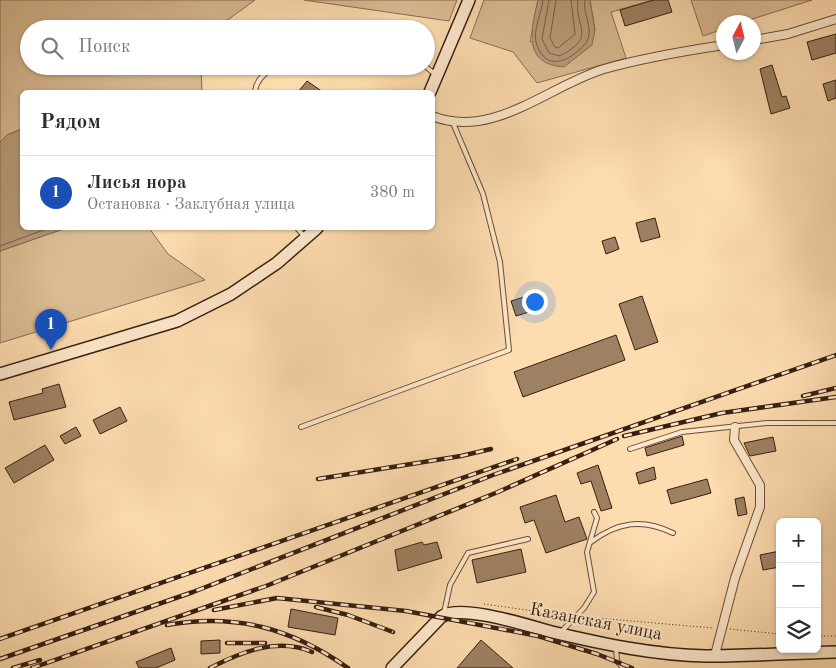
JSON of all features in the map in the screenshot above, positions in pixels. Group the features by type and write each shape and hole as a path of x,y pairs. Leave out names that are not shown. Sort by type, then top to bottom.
{"main road":[{"path":"431,90 469,0"},
{"path":"0,374 177,320 231,294 277,262 315,230"},
{"name":"Казанская улица","path":"442,616 449,613 473,614 616,646 715,655 836,652"},
{"path":"392,668 442,616"}],"street":[{"path":"761,39 788,34 836,19"},
{"path":"435,117 453,122 480,122 602,70 716,47"},
{"path":"715,655 735,578 760,507 760,485 734,440 735,427"}],"lane":[{"path":"256,90 264,75"},
{"path":"301,427 509,350 500,262 483,194 453,122"},
{"path":"298,230 306,238"},
{"path":"630,449 682,432 767,423 836,423"},
{"path":"559,633 576,616 594,592 588,552 597,518 594,512"},
{"path":"591,542 606,531 619,525 641,524 673,533"},
{"path":"442,616 450,585 468,553 528,539"},
{"path":"616,646 617,661 623,668"}],"path":[{"path":"484,604 576,616 776,634"},
{"path":"821,636 836,636"}],"shaded area":[{"path":"0,0 255,0 227,20 20,20 20,75 201,75 202,90 20,90 20,130 7,135 0,142"},
{"path":"304,0 457,0 449,21"},
{"path":"484,0 538,0 530,42 595,30 590,0 653,0 611,12 626,58 537,83 513,52 470,38"},
{"path":"691,0 812,0 761,16 716,15 716,31 703,36"},
{"path":"60,230 150,230 168,254 205,280 0,343 0,251"}],"water":[{"path":"538,0 590,0 595,30 592,45 564,67 541,59 535,52 532,34"},
{"path":"20,130 20,230 60,230 0,251 0,142 7,135"}],"building":[{"path":"654,0 668,0 672,12 625,26 620,10"},
{"path":"836,34 836,53 812,60 807,42"},
{"path":"772,65 782,97 786,96 790,108 771,114 760,69"},
{"path":"836,80 836,98 828,101 823,84"},
{"path":"307,81 320,90 300,90"},
{"path":"655,218 660,237 641,242 636,223"},
{"path":"615,237 619,249 606,254 602,241"},
{"path":"534,294 539,309 516,316 511,301"},
{"path":"642,296 658,342 635,350 619,304"},
{"path":"616,335 625,360 523,397 514,372"},
{"path":"59,384 66,407 14,420 9,402 43,393 42,389"},
{"path":"120,407 127,421 100,434 93,420"},
{"path":"76,427 81,436 65,444 60,436"},
{"path":"682,436 684,445 647,456 645,448"},
{"path":"773,437 776,451 750,456 744,443"},
{"path":"45,445 54,460 14,483 5,468"},
{"path":"598,465 612,508 601,511 591,481 581,484 577,473"},
{"path":"654,467 656,479 639,484 636,473"},
{"path":"707,479 711,493 671,504 667,490"},
{"path":"556,495 565,522 579,517 587,539 546,553 534,520 525,523 520,507"},
{"path":"744,497 747,514 738,516 735,499"},
{"path":"422,542 424,545 437,542 442,558 398,571 395,550"},
{"path":"521,549 526,572 477,583 472,560"},
{"path":"776,552 776,568 763,570 760,555"},
{"path":"291,609 338,618 335,635 288,627"},
{"path":"220,640 220,653 201,654 201,641"},
{"path":"481,640 513,668 457,668"},
{"path":"171,648 175,660 156,668 139,668 136,662"}],"railway":[{"path":"0,659 193,592 493,475 836,355"},
{"path":"803,396 836,388"},
{"path":"624,436 722,413 836,397"},
{"path":"32,668 266,586 498,492 617,439"},
{"path":"318,479 461,456 491,449"},
{"path":"0,639 517,459"},
{"path":"214,610 277,598 406,611 538,636 597,654 632,668"},
{"path":"316,607 348,615 393,632"},
{"path":"167,625 216,621 262,627 305,643 327,654 348,668"},
{"path":"227,643 265,643"},
{"path":"210,668 260,648 286,646 312,652"},
{"path":"13,668 40,660"}],"place":[{"name":"Лисья нора","path":"51,350"}]}
